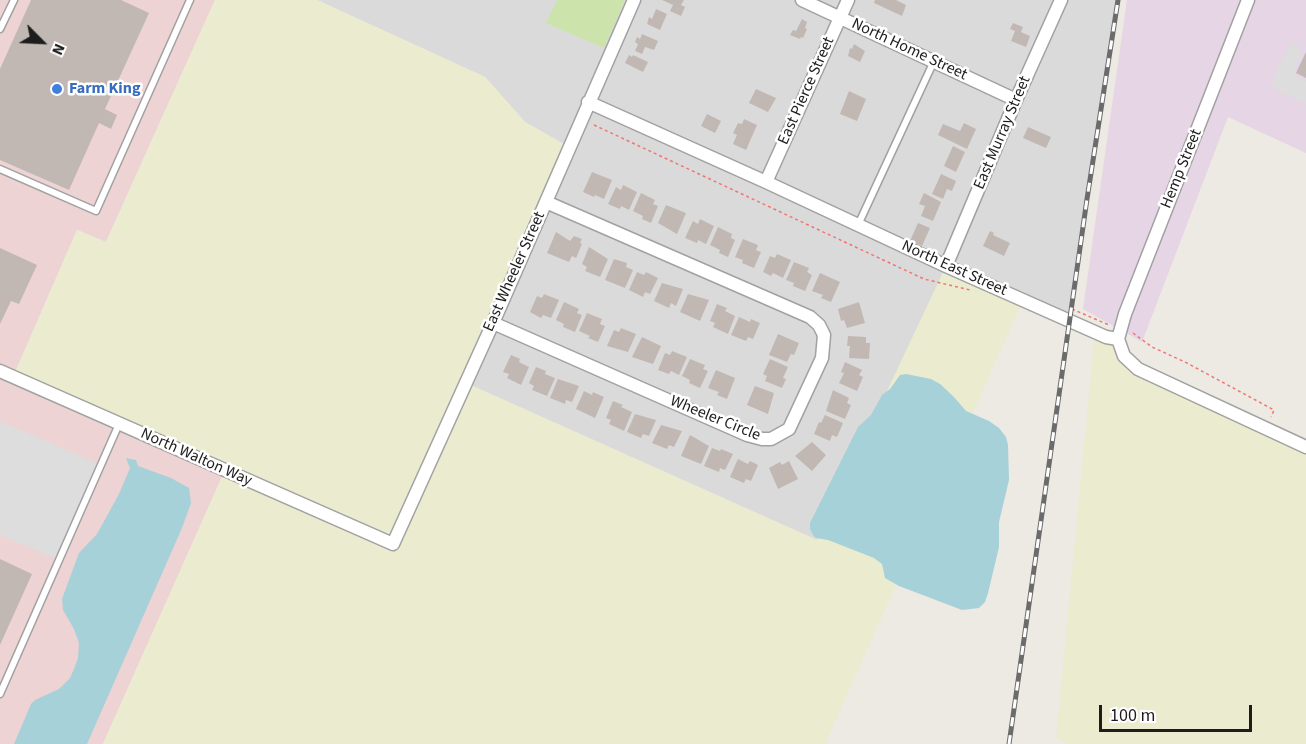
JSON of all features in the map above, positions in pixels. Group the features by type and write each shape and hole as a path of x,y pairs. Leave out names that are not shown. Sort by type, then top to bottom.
{"street":[{"name":"East Wheeler Street","path":"393,544 493,323 634,0"},
{"name":"North Home Street","path":"802,0 1016,100"},
{"name":"East Pierce Street","path":"766,182 848,0"},
{"name":"East Murray Street","path":"946,266 1061,0"},
{"name":"Hemp Street","path":"1118,339 1125,314 1248,0"},
{"name":"North East Street","path":"588,102 946,266 1106,337 1118,339"},
{"name":"Wheeler Circle","path":"493,323 747,435 762,439 771,439 789,429 822,358 824,335 819,325 810,317 546,202"},
{"path":"1118,339 1121,351 1132,366 1306,447"},
{"name":"North Walton Way","path":"0,371 393,544"}],"lane":[{"path":"0,29 14,0"},
{"path":"0,169 96,211 190,0"},
{"path":"858,225 934,61"},
{"path":"0,694 119,424"}],"shaded area":[{"path":"0,0 215,0 106,242 77,230 13,377 225,470 103,744 0,744"},
{"path":"317,0 1118,0 1070,321 946,267 817,540 466,383 569,147 525,122 485,77"},
{"path":"1127,0 1306,0 1306,153 1228,117 1142,342 1083,309"},
{"path":"1292,43 1301,46 1298,52 1302,54 1293,74 1306,81 1306,104 1272,88 1277,68"},
{"path":"0,421 101,465 59,560 0,535"}],"green space":[{"path":"215,0 317,0 485,77 525,122 569,147 466,383 817,540 946,266 1023,300 825,744 103,744 225,470 13,377 77,230 106,242"},
{"path":"557,0 625,0 604,48 546,23"},
{"path":"1095,332 1114,339 1124,356 1306,447 1306,744 1069,744 1056,738"}],"water":[{"path":"900,375 931,379 940,384 966,411 989,421 1006,437 1009,480 999,522 999,547 988,593 985,602 979,608 962,610 899,586 885,578 882,564 874,558 828,540 816,538 810,529 810,523 858,427 871,415 882,395 890,389"},
{"path":"126,458 136,460 138,466 171,478 189,488 191,503 182,528 87,744 14,744 31,704 59,689 70,678 74,669 78,658 79,643 63,610 62,599 79,553 97,534 119,494 130,468"}],"building":[{"name":"Farm King","path":"31,0 121,0 149,13 105,109 117,115 111,129 99,123 69,190 0,160 0,69"},
{"path":"662,0 684,0 681,5 685,7 681,16 670,11 673,5"},
{"path":"875,0 896,0 906,5 902,16 874,3"},
{"path":"656,9 667,14 660,30 647,24 649,17 652,19"},
{"path":"802,19 807,22 805,28 807,29 803,38 800,39 790,35 793,30 796,31"},
{"path":"1013,23 1023,27 1021,32 1030,36 1026,47 1011,41 1015,31 1010,29"},
{"path":"642,34 658,41 654,50 645,47 642,54 635,51 638,44 635,42"},
{"path":"854,44 865,51 860,62 848,56"},
{"path":"1306,52 1306,78 1296,73"},
{"path":"629,55 648,62 643,72 625,63"},
{"path":"756,89 776,98 768,112 749,103"},
{"path":"849,91 866,99 857,121 840,114"},
{"path":"707,114 721,121 715,133 701,126"},
{"path":"744,119 757,125 746,150 733,144 737,135 733,133 738,123 742,124"},
{"path":"964,123 976,129 967,149 938,135 943,124 960,131"},
{"path":"1028,127 1051,137 1046,148 1023,138"},
{"path":"953,146 965,152 956,172 944,166"},
{"path":"592,172 612,180 604,199 583,192"},
{"path":"941,174 956,181 952,191 947,189 943,199 932,194"},
{"path":"623,185 637,192 629,210 608,204 616,187 621,190"},
{"path":"641,193 655,200 653,204 658,206 651,223 633,211"},
{"path":"924,193 941,202 933,221 921,216 925,206 919,204"},
{"path":"666,205 686,213 677,234 658,223"},
{"path":"700,219 714,226 706,244 685,238 693,221 698,224"},
{"path":"918,223 930,228 922,246 910,241"},
{"path":"718,227 732,234 731,238 735,240 728,257 710,245"},
{"path":"990,231 994,233 993,235 1010,243 1004,256 983,246"},
{"path":"556,232 570,241 574,236 582,239 576,258 572,256 569,262 547,253"},
{"path":"743,239 758,245 756,250 761,252 754,268 735,257"},
{"path":"589,247 608,259 600,277 585,271 587,267 582,264"},
{"path":"0,248 37,265 19,304 11,301 0,324"},
{"path":"777,254 791,260 783,278 773,273 771,276 763,272 770,256 775,258"},
{"path":"614,259 627,263 626,267 633,270 625,288 605,280"},
{"path":"794,262 809,268 807,272 812,275 805,291 786,280"},
{"path":"637,272 644,275 646,272 658,278 650,294 645,292 643,297 629,290"},
{"path":"820,273 840,282 831,302 821,298 823,295 812,291"},
{"path":"662,283 683,289 676,306 671,303 669,308 654,301"},
{"path":"544,294 559,300 551,318 543,315 541,318 530,312 537,296 542,298"},
{"path":"688,294 709,300 700,321 680,312"},
{"path":"564,302 579,309 577,313 582,315 575,332 563,327 564,324 556,320"},
{"path":"859,302 865,323 847,328 844,320 841,321 838,309"},
{"path":"717,304 727,308 725,311 735,316 728,334 713,327 715,323 710,321"},
{"path":"587,313 602,319 600,324 605,326 598,342 579,331"},
{"path":"739,317 760,323 753,339 748,337 746,341 731,335"},
{"path":"621,328 636,334 628,352 607,346 614,330 619,332"},
{"path":"778,334 799,343 794,355 791,354 787,362 769,355"},
{"path":"848,336 866,337 866,343 870,343 869,359 849,358"},
{"path":"642,337 661,346 653,364 632,357"},
{"path":"672,351 687,357 679,375 671,371 669,374 658,370 665,353 670,355"},
{"path":"511,355 529,367 521,385 507,378 509,374 503,372"},
{"path":"690,359 705,365 703,369 708,371 700,388 689,383 690,380 682,376"},
{"path":"770,359 788,367 782,388 765,381 767,376 763,374"},
{"path":"845,362 862,370 859,375 863,377 857,391 839,383 844,373 841,372"},
{"path":"536,367 555,378 547,396 532,390 534,386 529,383"},
{"path":"716,370 735,378 727,399 717,395 719,392 708,388"},
{"path":"558,379 579,386 572,402 566,400 565,404 550,398"},
{"path":"755,386 774,393 768,414 747,405"},
{"path":"833,390 849,398 847,403 851,405 845,419 826,411"},
{"path":"584,391 604,397 595,418 576,409"},
{"path":"613,401 632,412 624,431 609,424 611,420 606,418"},
{"path":"635,414 656,420 649,436 643,434 641,438 627,432"},
{"path":"825,415 843,423 837,437 832,435 830,441 814,434"},
{"path":"661,425 682,431 674,447 669,445 667,449 652,443"},
{"path":"690,435 709,446 701,464 681,456"},
{"path":"812,442 826,455 812,471 795,456"},
{"path":"712,448 733,454 725,470 720,468 719,472 704,466"},
{"path":"738,459 748,464 750,461 758,465 751,481 746,479 744,483 730,477"},
{"path":"789,461 798,479 778,489 769,468 780,462 782,465"},
{"path":"0,559 32,574 0,645"}],"railway":[{"path":"1009,744 1087,199 1118,0"}],"place":[{"name":"Farm King","path":"57,89"}]}
